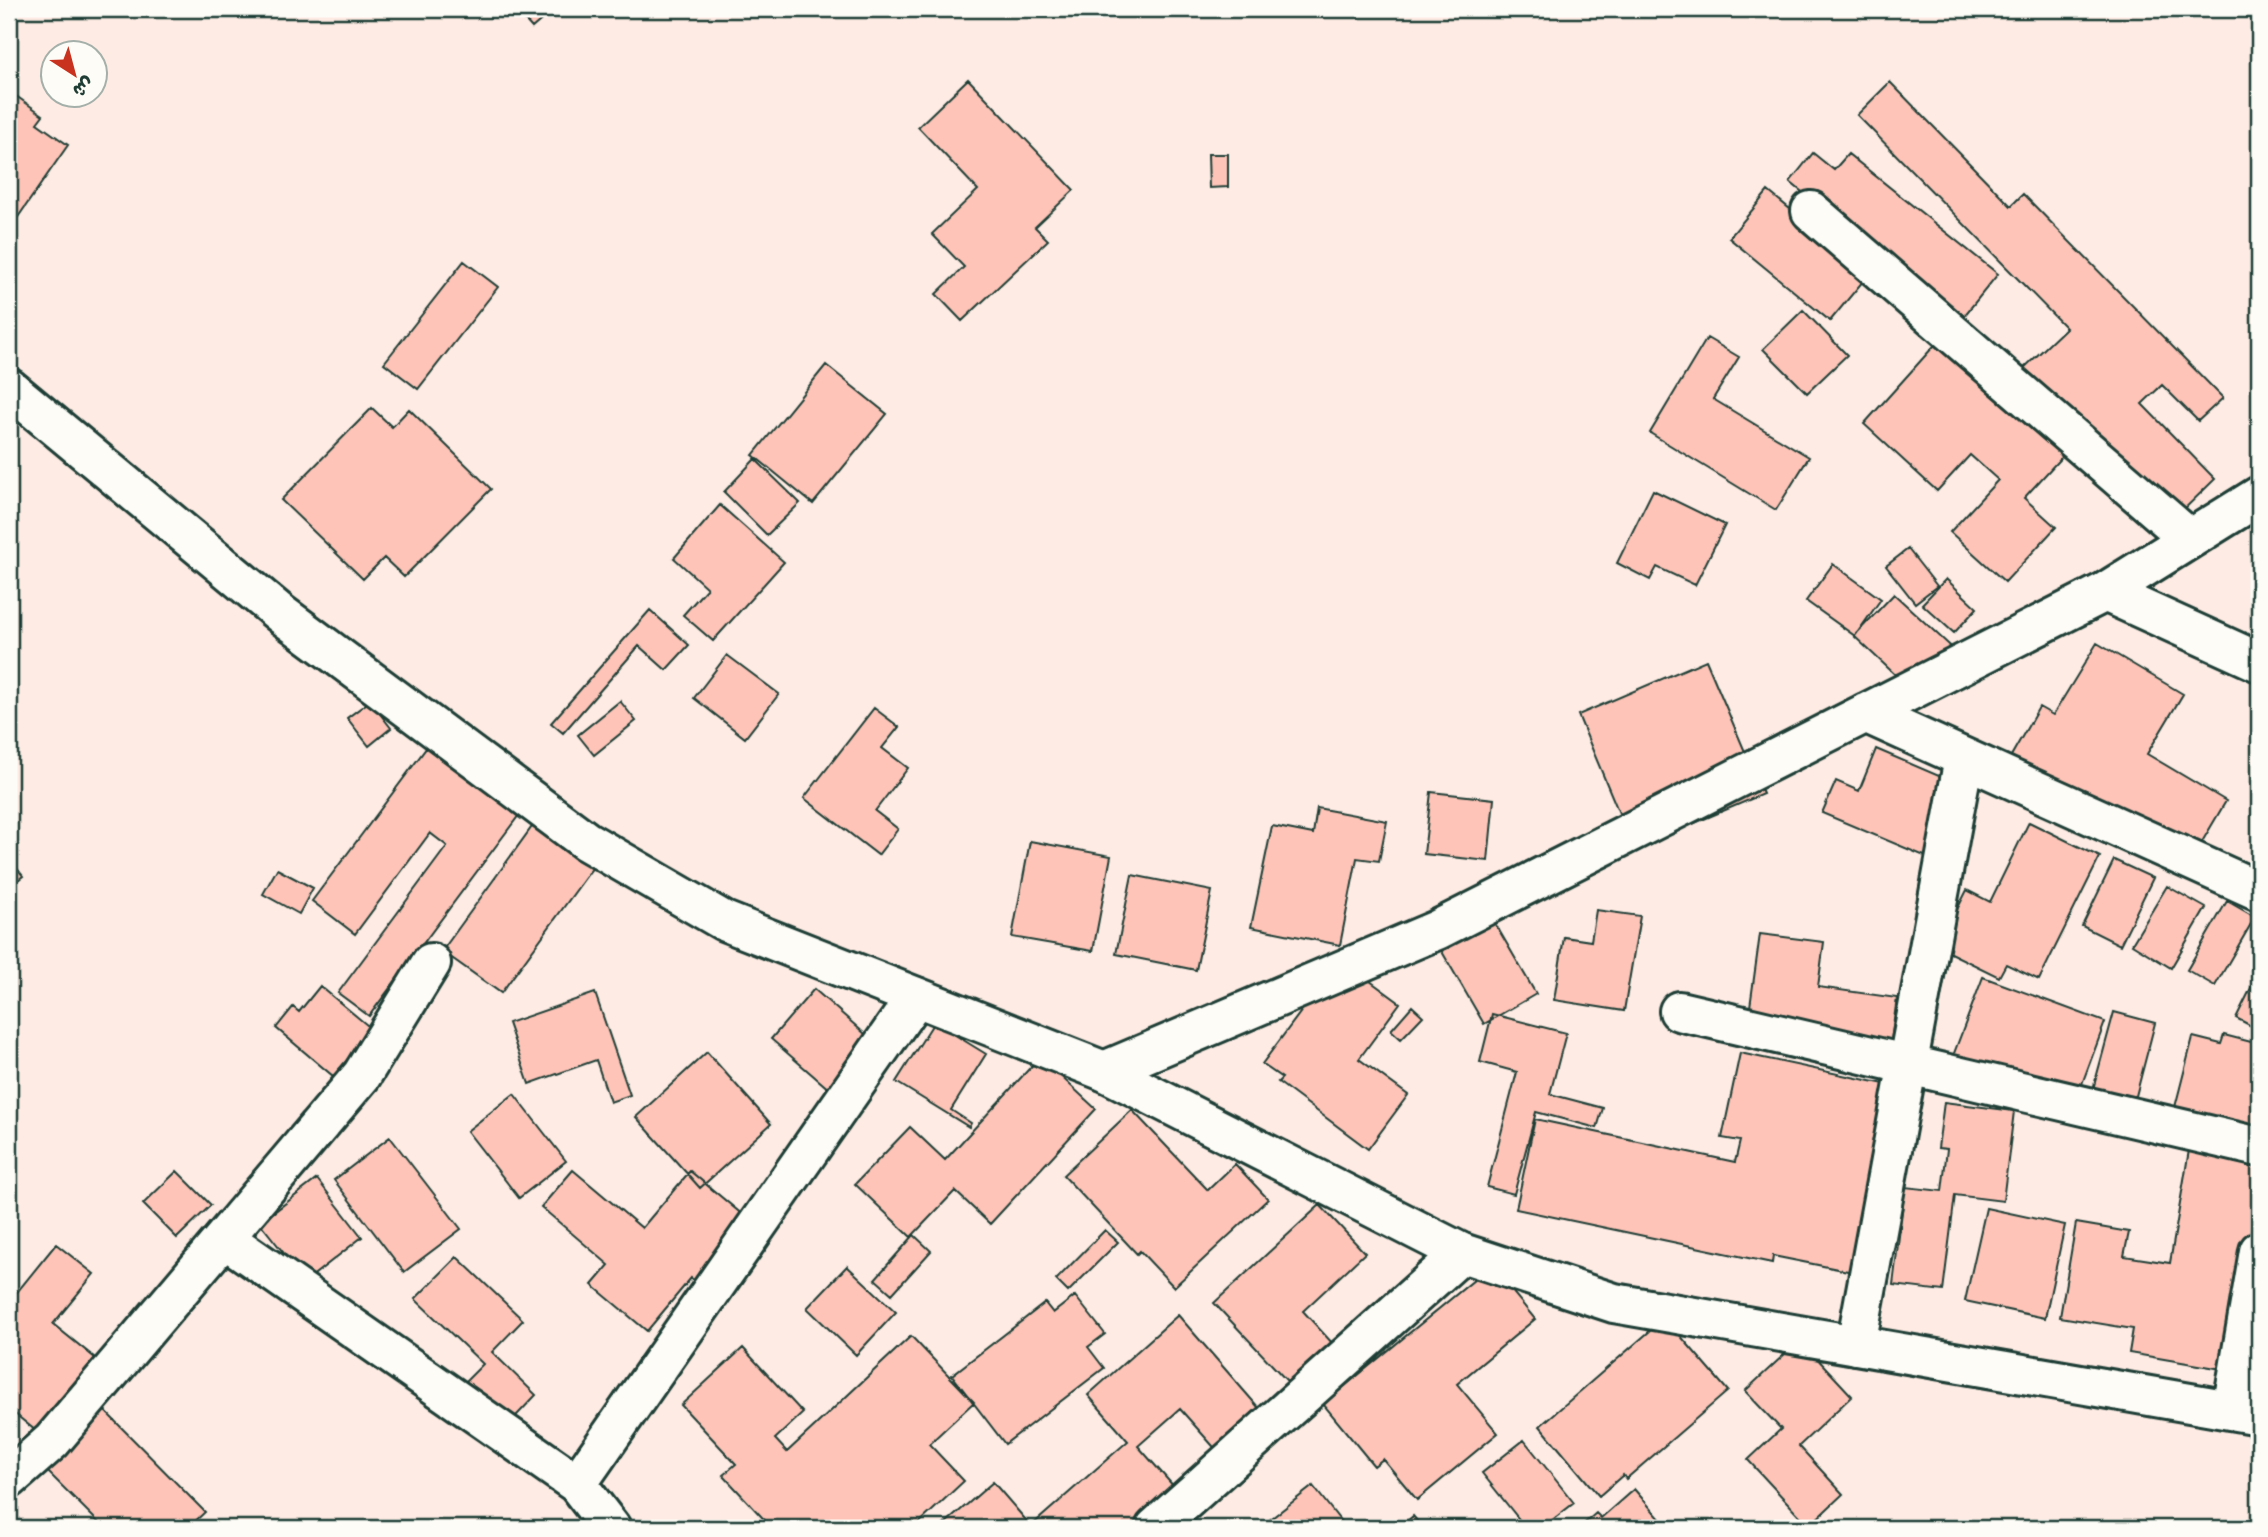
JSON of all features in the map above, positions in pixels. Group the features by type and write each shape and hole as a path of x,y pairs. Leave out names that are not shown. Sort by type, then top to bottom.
{"street":[{"path":"1811,211 2190,539"},
{"path":"9,388 281,614 586,841 724,921 1104,1072 1462,1253 1614,1303 2246,1412 2259,1251"},
{"path":"1104,1072 1437,930 2105,592 2259,496"},
{"path":"2105,592 2259,662"},
{"path":"1865,713 2259,891"},
{"path":"1856,1345 1964,758"},
{"path":"9,1479 52,1441 362,1075 432,963"},
{"path":"576,1483 916,997"},
{"path":"1679,1011 2259,1147"},
{"path":"224,1238 576,1483 611,1528"},
{"path":"1155,1528 1462,1253"}],"building":[{"path":"515,9 554,9 532,28"},
{"path":"968,79 1074,190 1035,227 1048,240 962,321 936,294 964,267 932,234 978,190 918,127"},
{"path":"1890,82 2011,206 2023,194 2223,398 2198,421 2162,385 2142,404 2215,479 2173,520 2024,368 2066,328 1857,115"},
{"path":"9,91 43,115 37,123 68,145 9,230"},
{"path":"1813,153 1834,170 1848,154 1998,274 1960,321 1790,182"},
{"path":"1208,154 1228,154 1228,187 1209,188"},
{"path":"1768,191 1869,274 1830,321 1729,238"},
{"path":"464,261 498,287 418,389 384,363"},
{"path":"1803,310 1847,355 1807,393 1763,349"},
{"path":"1942,337 2067,451 2024,498 2056,527 2005,582 1950,532 1998,480 1970,455 1937,491 1864,424"},
{"path":"1707,338 1739,357 1713,399 1809,457 1776,510 1650,433"},
{"path":"826,365 887,414 813,504 753,455"},
{"path":"372,408 392,427 409,409 491,489 404,577 384,558 363,579 281,500"},
{"path":"755,459 800,503 767,535 724,492"},
{"path":"1653,490 1725,525 1695,585 1657,567 1650,580 1617,563"},
{"path":"720,505 784,562 713,641 683,615 707,588 674,558"},
{"path":"1908,549 1937,586 1915,603 1886,566"},
{"path":"1833,564 1881,599 1855,636 1806,601"},
{"path":"1946,579 1977,608 1954,633 1922,604"},
{"path":"1894,594 1960,655 1920,698 1854,636"},
{"path":"650,610 689,645 666,670 639,646 563,733 551,723"},
{"path":"2097,643 2183,694 2147,754 2226,801 2186,869 2007,763 2039,707 2053,715"},
{"path":"727,655 779,694 745,738 694,698"},
{"path":"1706,660 1763,794 1634,849 1578,715"},
{"path":"370,701 391,728 369,746 347,718"},
{"path":"620,701 636,721 594,755 578,735"},
{"path":"874,708 899,727 882,748 908,768 875,811 898,829 878,855 804,798"},
{"path":"427,747 519,815 369,1016 338,993 447,846 430,833 355,934 312,901"},
{"path":"1876,749 1960,785 1929,858 1822,813 1836,781 1859,791"},
{"path":"1431,792 1494,799 1488,861 1424,854"},
{"path":"1317,808 1387,821 1379,861 1357,858 1340,945 1251,927 1272,826 1313,834"},
{"path":"2029,822 2100,857 2039,980 2006,964 1999,977 1938,947 1967,890 1990,902"},
{"path":"534,824 593,867 501,993 442,951"},
{"path":"1030,841 1111,856 1093,951 1012,937"},
{"path":"9,858 23,876 9,887"},
{"path":"2114,860 2153,878 2120,945 2082,926"},
{"path":"277,869 313,888 299,914 263,894"},
{"path":"1132,875 1212,891 1196,970 1116,954"},
{"path":"2167,886 2206,908 2171,968 2132,944"},
{"path":"1482,901 1536,994 1484,1024 1430,931"},
{"path":"2227,901 2255,917 2215,986 2187,970"},
{"path":"1596,910 1640,916 1624,1011 1554,1000 1564,937 1591,941"},
{"path":"1760,934 1824,942 1818,987 1897,998 1889,1055 1746,1036"},
{"path":"1340,959 1400,1003 1359,1059 1408,1095 1368,1149 1278,1082 1282,1078 1262,1064"},
{"path":"2259,972 2259,1030 2236,1018"},
{"path":"1983,977 2105,1022 2073,1108 1948,1069"},
{"path":"320,986 373,1030 333,1076 276,1028 293,1007 299,1012"},
{"path":"814,989 873,1041 830,1090 771,1039"},
{"path":"595,993 630,1095 610,1102 596,1060 529,1084 508,1023"},
{"path":"1412,1006 1423,1016 1401,1039 1391,1030"},
{"path":"2114,1012 2155,1023 2131,1115 2089,1104"},
{"path":"1492,1014 1566,1033 1550,1094 1603,1108 1597,1128 1536,1112 1514,1194 1487,1187 1517,1072 1480,1062"},
{"path":"934,1022 986,1054 951,1110 971,1123 969,1127 896,1082"},
{"path":"2224,1035 2259,1044 2259,1138 2174,1111 2193,1037 2221,1044"},
{"path":"707,1052 771,1124 700,1188 636,1117"},
{"path":"1740,1053 1894,1086 1853,1272 1773,1256 1772,1263 1516,1209 1535,1119 1735,1162 1740,1141 1722,1138"},
{"path":"1040,1057 1096,1109 990,1224 955,1191 911,1237 855,1184 910,1127 945,1160"},
{"path":"514,1094 566,1161 519,1198 467,1131"},
{"path":"1944,1102 2014,1111 2003,1201 1955,1195 1943,1291 1893,1285 1905,1187 1942,1191 1947,1149 1938,1148"},
{"path":"1132,1110 1208,1190 1235,1164 1268,1199 1174,1287 1140,1251 1137,1254 1063,1175"},
{"path":"390,1137 461,1229 404,1272 334,1180"},
{"path":"2189,1150 2259,1161 2259,1182 2228,1370 2129,1353 2133,1329 2060,1317 2076,1223 2129,1232 2124,1256 2170,1263"},
{"path":"573,1170 642,1228 690,1171 750,1221 698,1284 691,1278 647,1331 592,1285 609,1265 541,1207"},
{"path":"177,1171 211,1205 177,1238 143,1204"},
{"path":"317,1179 362,1237 306,1281 260,1223"},
{"path":"1320,1205 1365,1253 1303,1311 1344,1356 1301,1396 1214,1303"},
{"path":"1986,1208 2065,1225 2045,1318 1965,1301"},
{"path":"1105,1230 1118,1242 1068,1292 1056,1280"},
{"path":"914,1235 931,1251 892,1294 875,1279"},
{"path":"56,1244 94,1274 53,1324 95,1358 56,1406 61,1411 41,1435 9,1409 9,1302"},
{"path":"457,1257 523,1320 492,1352 536,1395 499,1434 455,1392 483,1364 415,1299"},
{"path":"847,1266 896,1312 856,1355 807,1308"},
{"path":"1491,1266 1535,1319 1457,1384 1498,1433 1417,1500 1383,1459 1374,1466 1323,1404"},
{"path":"1075,1296 1105,1334 1088,1347 1104,1368 1005,1444 952,1375 1045,1303 1053,1313"},
{"path":"1178,1315 1265,1415 1220,1454 1180,1409 1138,1446 1183,1497 1147,1528 940,1528 993,1482 1031,1526 1128,1441 1088,1395"},
{"path":"1665,1318 1728,1391 1626,1479 1623,1475 1599,1496 1540,1426"},
{"path":"911,1336 974,1402 929,1444 964,1481 916,1526 913,1522 906,1528 772,1528 723,1475 736,1464 681,1405 743,1348 803,1413 775,1439 787,1452"},
{"path":"1800,1340 1852,1396 1799,1446 1843,1494 1809,1526 1748,1460 1781,1429 1745,1391"},
{"path":"104,1410 205,1512 188,1528 104,1528 44,1468"},
{"path":"1524,1440 1574,1503 1542,1528 1526,1528 1482,1473"},
{"path":"1313,1486 1346,1528 1265,1528 1263,1525"},
{"path":"1634,1489 1668,1528 1579,1528 1596,1513 1601,1518"},
{"path":"1413,1516 1423,1528 1399,1528"}]}
